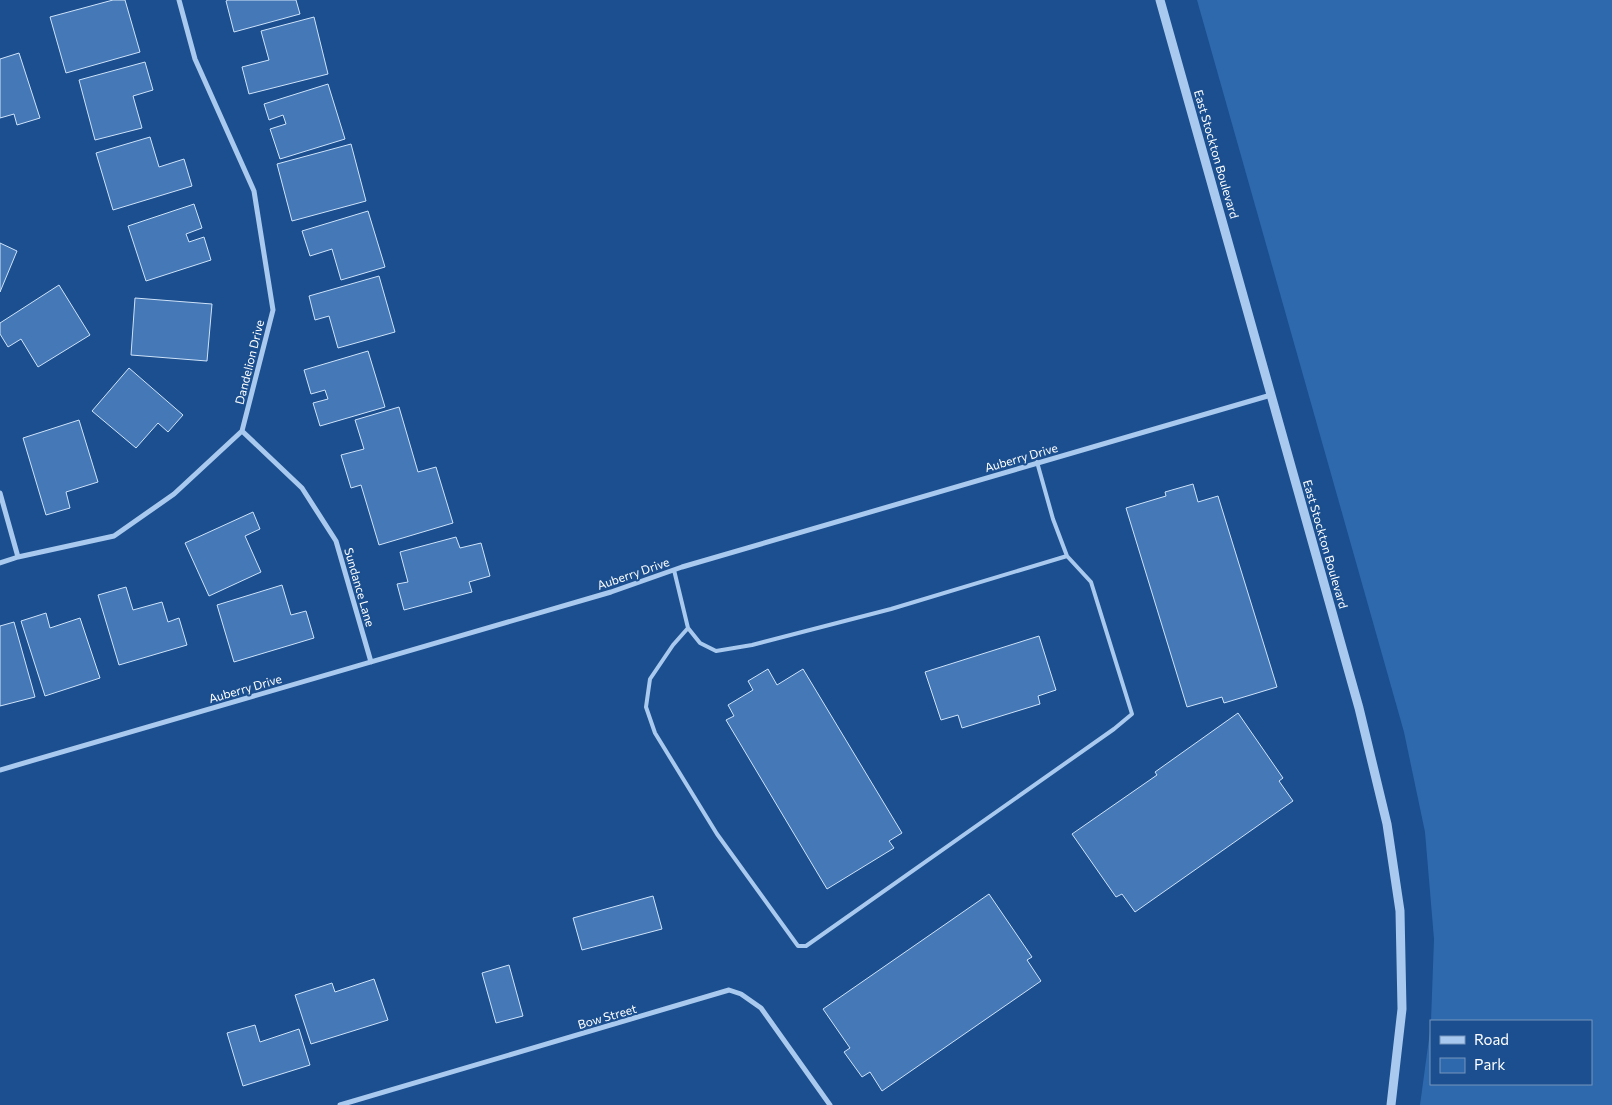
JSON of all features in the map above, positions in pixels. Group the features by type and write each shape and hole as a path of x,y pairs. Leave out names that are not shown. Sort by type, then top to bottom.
{"street":[{"name":"Dandelion Drive","path":"179,0 195,59 254,191 273,310 242,431"},
{"name":"East Stockton Boulevard","path":"1160,0 1360,708 1387,824 1400,911 1402,1009 1391,1105"},
{"name":"Auberry Drive","path":"0,770 611,592 674,570 1037,462 1271,395"},
{"path":"0,563 18,557 114,536 174,494 242,431"},
{"name":"Sundance Lane","path":"242,431 302,488 336,541 371,662"},
{"path":"0,493 18,557"},
{"name":"Bow Street","path":"340,1105 729,990 741,994 761,1008 830,1105"}],"lane":[{"path":"688,628 673,645 650,679 646,707 655,733 717,834 751,884 798,946 806,946 1114,729 1132,714 1091,582 1067,556 1053,519 1037,462"},
{"path":"674,570 688,628 700,644 716,651 752,645 891,609 1067,556"}],"green space":[{"path":"1197,0 1612,0 1612,1105 1420,1105 1430,1031 1430,1085 1592,1085 1592,1020 1431,1020 1434,939 1425,832 1404,732"}],"building":[{"path":"113,0 125,0 140,52 66,73 50,17"},
{"path":"296,0 300,14 234,32 226,1"},
{"path":"314,17 328,74 249,94 242,67 269,60 261,31"},
{"path":"19,53 40,118 17,125 14,114 0,118 0,59"},
{"path":"145,62 153,90 133,96 142,128 95,140 79,80"},
{"path":"328,84 345,139 280,159 270,129 286,124 283,115 269,120 264,104"},
{"path":"150,137 159,167 184,159 192,186 113,210 96,153"},
{"path":"351,144 366,201 292,221 277,164"},
{"path":"194,204 202,228 186,234 189,242 204,237 211,260 146,281 128,226"},
{"path":"368,211 385,267 341,280 332,249 310,256 302,231"},
{"path":"0,243 17,251 0,292"},
{"path":"379,276 395,332 338,348 329,316 315,320 309,296"},
{"path":"59,285 90,335 38,367 21,339 8,347 0,334 0,323"},
{"path":"135,298 212,304 207,361 131,355"},
{"path":"368,351 385,407 320,426 313,403 328,399 325,390 311,394 304,370"},
{"path":"129,368 183,415 168,432 158,423 136,448 92,411"},
{"path":"399,407 418,472 436,467 453,523 379,545 361,485 351,488 341,455 364,449 355,420"},
{"path":"79,420 98,482 66,492 70,508 46,515 23,438"},
{"path":"1193,484 1198,502 1218,496 1277,687 1224,703 1222,697 1187,707 1126,508 1166,496 1165,492"},
{"path":"253,512 260,529 245,536 261,572 209,596 185,543"},
{"path":"456,537 460,548 481,543 490,576 469,582 472,592 404,610 397,584 408,582 400,552"},
{"path":"282,585 291,615 306,611 314,638 234,662 217,605"},
{"path":"126,587 133,610 162,602 168,622 179,618 187,645 119,665 98,595"},
{"path":"46,613 50,628 80,618 100,678 45,696 21,621"},
{"path":"14,622 35,697 0,706 0,626"},
{"path":"1039,636 1056,690 1038,696 1040,704 962,728 958,715 941,720 925,672"},
{"path":"768,669 777,685 803,669 902,833 889,841 894,848 827,889 726,720 734,716 728,705 753,690 748,681"},
{"path":"1238,713 1283,778 1279,781 1293,801 1135,912 1122,894 1116,897 1072,834 1157,775 1155,772"},
{"path":"989,894 1032,957 1027,960 1041,981 882,1091 870,1072 862,1077 844,1052 850,1048 823,1009"},
{"path":"653,896 662,929 582,950 573,918"},
{"path":"509,965 523,1016 496,1023 482,973"},
{"path":"374,979 388,1020 311,1044 295,995 332,983 335,992"},
{"path":"255,1025 260,1042 299,1029 310,1065 243,1086 227,1033"}]}
